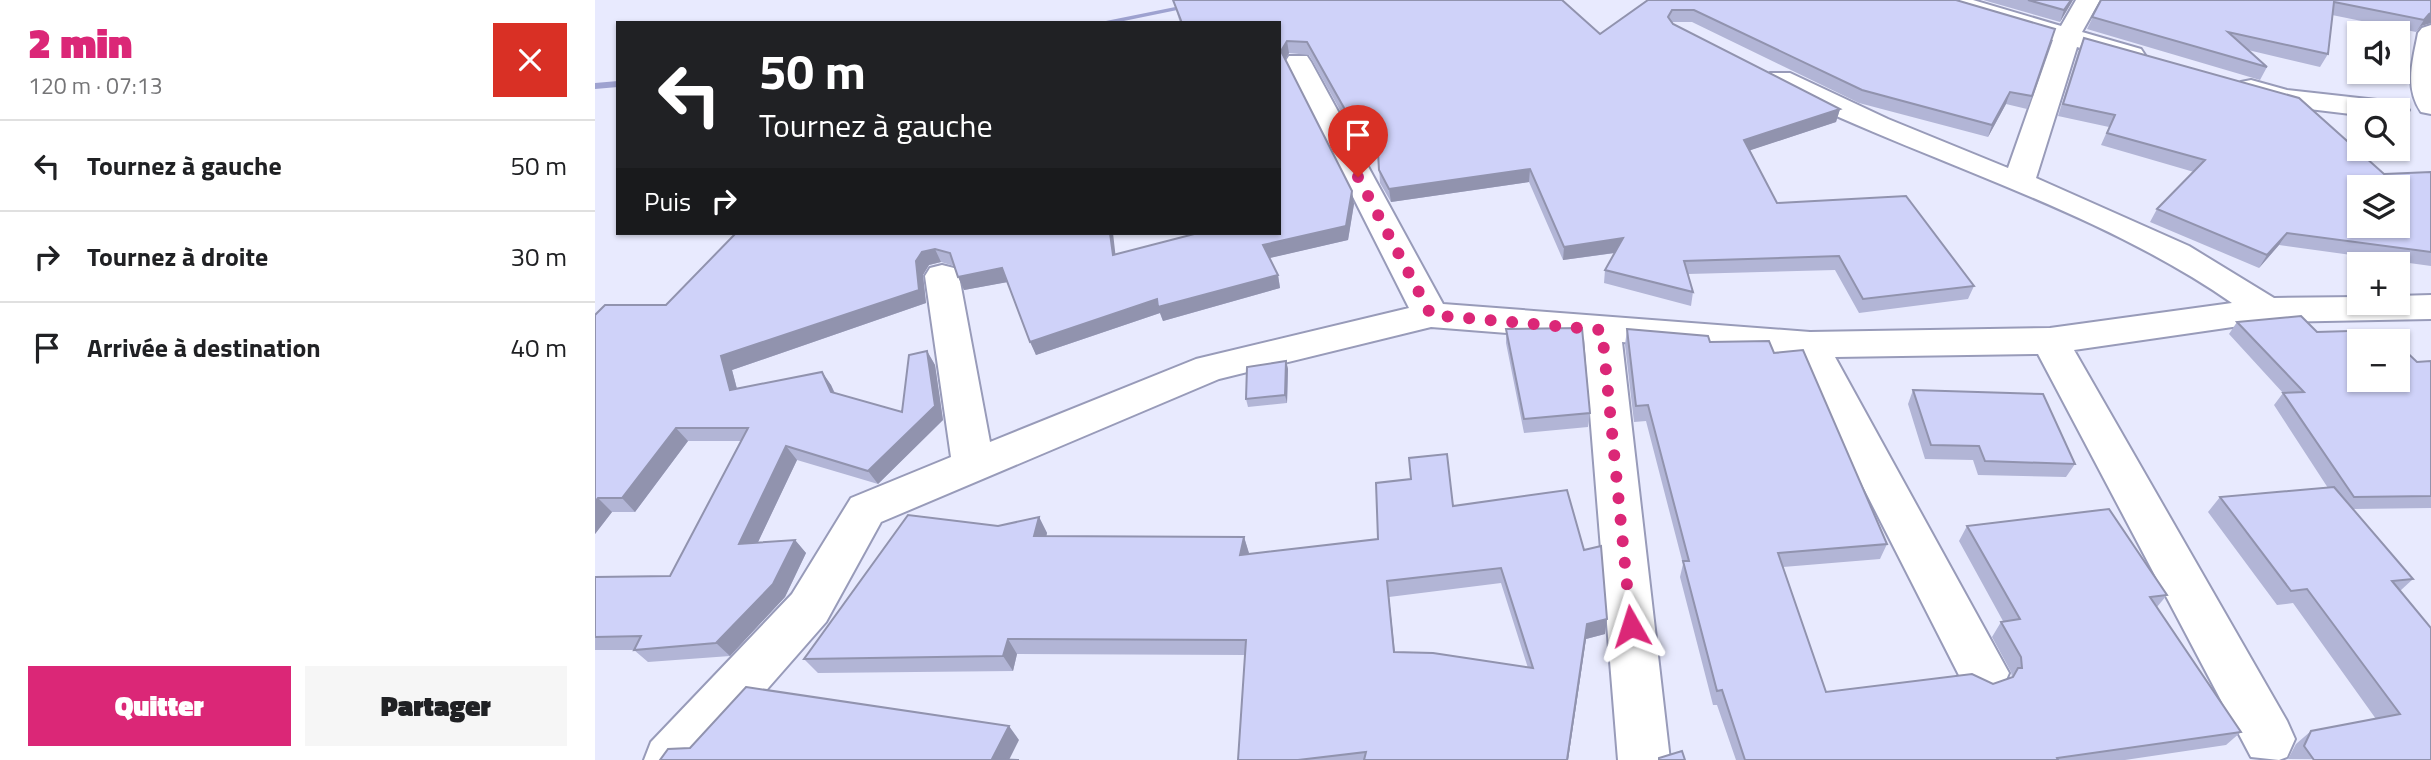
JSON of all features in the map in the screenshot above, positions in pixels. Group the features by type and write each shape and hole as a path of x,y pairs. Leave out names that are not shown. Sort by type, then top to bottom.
{"street":[{"path":"1947,0 2156,62"},
{"path":"2019,182 2067,37 2088,0"},
{"path":"2431,33 2423,82 2431,106"},
{"path":"1298,62 1431,315"},
{"path":"1755,66 1815,98 2019,182 2178,253 2267,310"},
{"path":"2220,80 2284,98 2347,105"},
{"path":"2410,112 2431,114"},
{"path":"942,276 973,465"},
{"path":"670,760 809,608 866,510 1209,368 1431,315 1810,345 2050,341 2267,310 2431,307"},
{"path":"1602,330 1644,760"},
{"path":"2050,341 2269,739"},
{"path":"1810,345 1984,673"}],"building":[{"path":"1173,0 1562,0 1600,34 1648,0 1956,0 2055,29 2032,96 2010,92 1992,125 1862,90 1694,10 1672,10 1668,17 1673,24 1840,109 1744,140 1777,203 1906,196 1974,286 1863,299 1839,256 1684,261 1693,292 1605,270 1623,238 1564,247 1530,169 1389,189 1379,170 1377,135 1362,134 1361,138 1307,42 1287,41 1281,51 1281,21 1181,21"},
{"path":"2028,0 2071,0 2064,10"},
{"path":"2101,0 2431,0 2431,13 2424,20 2334,2 2328,54 2228,32 2267,67 2092,17"},
{"path":"2084,38 2299,98 2347,141 2347,161 2369,161 2384,174 2431,172 2431,252 2287,233 2267,255 2157,209 2205,160 2107,133 2115,115 2063,104"},
{"path":"1281,51 1352,191 1346,226 1263,245 1278,275 1158,307 1157,299 1030,342 1002,268 958,277 950,253 935,249 922,252 916,261 919,290 721,356 730,390 822,372 831,392 902,412 909,355 927,351 935,406 868,471 786,446 739,544 795,540 773,584 716,643 634,650 641,636 595,637 595,577 670,576 748,428 676,428 622,498 598,498 595,502 595,315 605,305 666,305 734,235 1110,235 1113,255 1190,235 1281,235"},
{"path":"2301,316 2317,332 2347,331 2347,392 2410,392 2410,355 2417,362 2431,361 2431,496 2354,497 2283,393 2304,392 2237,322"},
{"path":"1582,328 1590,413 1524,419 1506,329"},
{"path":"1627,329 1708,336 1710,342 1769,341 1774,353 1803,350 1887,544 1778,553 1826,692 1972,674 1993,684 2013,677 2018,668 2022,668 2021,657 2001,622 2020,619 1967,526 2109,509 2167,595 2150,597 2241,732 2057,758 2058,760 1745,760 1722,690 1717,691 1683,561 1689,561 1648,405 1636,406"},
{"path":"1286,361 1285,395 1246,399 1247,367"},
{"path":"1913,390 2043,394 2075,464 1985,461 1979,446 1931,445"},
{"path":"1447,454 1453,506 1567,490 1584,550 1601,546 1607,619 1587,624 1567,760 1364,760 1366,752 1298,760 1238,760 1246,640 1008,639 1003,656 804,659 908,515 998,526 1039,517 1034,536 1244,537 1240,555 1378,539 1376,483 1411,479 1409,458","holes":["1501,568 1533,668 1433,653 1394,652 1387,581"]},
{"path":"2334,487 2413,579 2392,581 2431,628 2431,760 2314,760 2304,746 2311,731 2400,714 2307,589 2291,591 2220,497"},
{"path":"746,687 1009,726 992,759 1019,760 660,760 668,749 690,748"},
{"path":"1682,751 1685,760 1659,760 1659,758"}],"waterway":[{"path":"1111,21 1222,0"},
{"path":"595,86 616,84"}],"route":[{"path":"1358,177 1431,315 1602,330 1631,626"}]}
